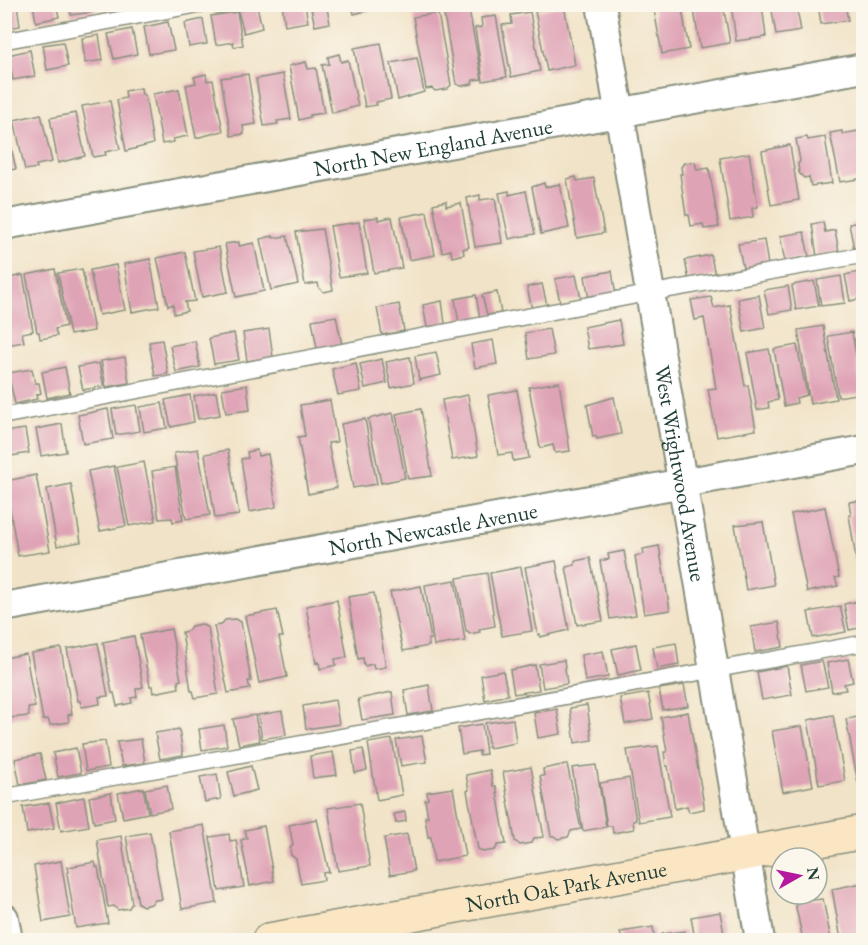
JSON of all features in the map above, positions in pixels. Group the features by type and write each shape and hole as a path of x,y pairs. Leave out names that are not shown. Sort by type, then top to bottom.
{"street":[{"name":"West Wrightwood Avenue","path":"601,4 760,940"},
{"name":"North New England Avenue","path":"4,225 864,68"},
{"name":"North Newcastle Avenue","path":"4,607 864,450"},
{"name":"North Oak Park Avenue","path":"268,940 864,832"},
{"path":"4,918 8,940"}],"lane":[{"path":"4,40 202,4"},
{"path":"4,416 650,293 864,255"},
{"path":"4,797 864,643"}],"building":[{"path":"4,4 17,4 20,26 4,29"},
{"path":"33,4 56,4 59,17 36,22"},
{"path":"69,4 93,4 94,12 71,15"},
{"path":"102,4 126,4 127,7 103,11"},
{"path":"282,4 305,4 308,22 285,26"},
{"path":"310,4 326,4 330,23 315,26"},
{"path":"352,4 373,4 374,9 354,14"},
{"path":"653,4 681,4 689,49 662,54"},
{"path":"693,4 723,4 730,43 700,48"},
{"path":"731,4 762,4 766,37 736,41"},
{"path":"771,4 796,4 801,31 776,35"},
{"path":"818,4 845,4 848,20 821,24"},
{"path":"564,5 575,65 547,71 535,11"},
{"path":"257,6 262,28 244,33 238,11"},
{"path":"469,10 482,79 473,80 472,84 461,86 456,84 444,15"},
{"path":"237,12 243,45 234,47 233,42 216,45 211,16"},
{"path":"530,12 540,71 511,77 502,25 512,24 511,15"},
{"path":"438,13 451,85 447,89 435,91 432,88 426,89 413,17"},
{"path":"496,16 507,77 483,81 475,28 482,27 481,18"},
{"path":"203,19 207,44 189,47 185,23"},
{"path":"168,22 174,50 149,54 144,27"},
{"path":"132,29 137,54 114,59 108,34"},
{"path":"99,35 103,60 85,63 82,38"},
{"path":"63,42 68,66 47,70 43,45"},
{"path":"381,43 391,99 365,107 354,48"},
{"path":"30,50 35,76 13,80 8,55"},
{"path":"339,54 341,62 348,60 358,106 332,113 322,65 329,64 328,57"},
{"path":"417,58 424,92 398,100 391,63"},
{"path":"306,62 308,69 316,68 324,113 310,115 310,117 299,120 289,66"},
{"path":"206,74 207,81 213,80 223,131 196,138 186,85 196,83 194,77"},
{"path":"248,74 256,124 243,126 244,134 231,136 221,78"},
{"path":"283,74 291,119 264,126 256,79"},
{"path":"141,88 142,95 145,95 153,144 126,151 117,100 126,98 125,91"},
{"path":"179,89 188,136 162,144 153,94"},
{"path":"110,101 120,149 93,157 82,106"},
{"path":"76,113 85,156 58,163 50,118"},
{"path":"41,114 52,162 25,170 14,120"},
{"path":"4,115 16,169 4,171"},
{"path":"842,131 842,134 858,131 864,160 864,178 840,182 830,133"},
{"path":"807,137 808,140 825,137 832,183 811,186 809,177 804,178 799,173 800,161 796,139"},
{"path":"790,145 799,200 771,205 762,151"},
{"path":"749,153 758,207 752,208 753,217 730,221 720,158"},
{"path":"695,162 697,170 709,168 719,227 704,229 703,224 691,226 689,215 686,215 681,167 684,163"},
{"path":"576,177 577,181 594,178 604,233 577,238 567,179"},
{"path":"544,183 545,187 560,184 569,228 541,234 532,187"},
{"path":"509,191 509,195 526,191 535,234 509,239 499,193"},
{"path":"480,195 480,200 495,198 502,243 475,247 467,198"},
{"path":"446,201 446,206 461,203 469,247 463,249 464,254 452,257 451,250 442,252 433,204"},
{"path":"427,212 435,255 409,260 401,217"},
{"path":"378,217 378,220 392,217 402,268 374,273 364,219"},
{"path":"864,221 864,248 854,249 849,224"},
{"path":"359,222 367,273 339,277 330,226"},
{"path":"823,222 825,232 835,230 839,252 817,257 812,224"},
{"path":"322,229 333,290 324,292 319,288 318,283 305,285 296,232"},
{"path":"804,232 809,257 785,262 780,236"},
{"path":"273,236 273,238 287,236 298,284 271,290 260,239"},
{"path":"764,240 768,265 743,268 738,244"},
{"path":"239,242 239,246 254,243 264,291 236,297 225,244"},
{"path":"219,247 228,292 202,297 193,251"},
{"path":"185,252 195,301 185,302 187,311 174,314 173,304 168,306 157,258"},
{"path":"711,255 715,276 689,281 685,260"},
{"path":"150,259 159,307 132,312 124,264"},
{"path":"116,265 125,310 99,315 90,270"},
{"path":"55,269 66,326 55,329 57,336 40,339 26,275"},
{"path":"82,269 94,331 70,335 58,273"},
{"path":"612,271 616,296 589,300 585,276"},
{"path":"864,271 864,298 850,301 845,275"},
{"path":"23,275 33,331 22,333 24,342 7,345 4,332 4,279"},
{"path":"576,275 581,299 560,302 555,279"},
{"path":"841,276 845,303 821,306 817,280"},
{"path":"814,281 819,306 796,310 792,285"},
{"path":"542,284 547,305 532,309 527,287"},
{"path":"788,286 792,310 769,314 764,290"},
{"path":"497,292 501,313 487,315 482,295"},
{"path":"476,295 480,319 459,323 455,299"},
{"path":"759,295 765,328 744,332 738,299"},
{"path":"711,297 714,308 730,305 745,386 748,385 756,430 717,437 708,389 716,388 704,318 695,320 691,300"},
{"path":"442,301 445,324 427,327 423,305"},
{"path":"399,304 404,331 382,335 377,308"},
{"path":"336,316 342,345 317,349 312,320"},
{"path":"619,320 623,344 588,349 584,327"},
{"path":"823,326 836,399 810,404 798,330"},
{"path":"269,329 273,357 247,361 243,333"},
{"path":"549,329 554,355 529,359 525,333"},
{"path":"852,332 862,393 838,397 828,336"},
{"path":"234,333 239,360 214,364 209,338"},
{"path":"864,337 864,377 862,377 855,339"},
{"path":"162,340 168,374 155,376 149,342"},
{"path":"493,340 497,364 475,368 471,344"},
{"path":"195,341 200,367 176,372 170,346"},
{"path":"797,345 807,395 796,398 797,403 784,406 774,349"},
{"path":"769,349 778,400 768,402 769,408 757,410 747,353"},
{"path":"436,352 441,375 419,380 415,356"},
{"path":"125,357 129,383 106,387 101,361"},
{"path":"410,357 414,383 391,388 386,362"},
{"path":"382,359 387,383 365,388 360,364"},
{"path":"99,363 104,386 83,390 78,367"},
{"path":"356,363 361,391 338,395 332,369"},
{"path":"65,367 70,393 47,398 42,372"},
{"path":"32,369 35,383 39,383 41,393 36,395 37,399 15,404 8,373"},
{"path":"559,382 570,451 555,453 553,445 540,448 529,387"},
{"path":"247,385 250,410 226,413 222,389"},
{"path":"517,390 529,458 513,461 512,453 498,455 488,395"},
{"path":"216,392 220,415 198,419 194,396"},
{"path":"190,395 194,422 171,427 165,400"},
{"path":"468,395 478,456 452,460 442,400"},
{"path":"614,397 621,434 597,439 596,436 593,437 587,405"},
{"path":"330,400 337,442 328,443 337,488 308,494 298,437 305,436 300,405"},
{"path":"162,403 167,428 144,432 140,407"},
{"path":"136,405 140,431 116,435 112,409"},
{"path":"108,409 113,439 83,444 78,415"},
{"path":"421,409 432,476 408,479 396,414"},
{"path":"393,413 405,478 381,483 368,419"},
{"path":"365,419 377,484 353,488 341,424"},
{"path":"62,424 66,452 41,456 36,429"},
{"path":"25,429 29,453 5,457 4,432"},
{"path":"198,449 210,515 186,519 174,453"},
{"path":"228,450 239,515 215,518 205,454"},
{"path":"257,450 258,456 268,454 276,507 249,512 241,459 248,458 247,452"},
{"path":"144,462 156,521 129,526 117,467"},
{"path":"114,466 126,526 100,531 88,471"},
{"path":"175,467 183,520 173,522 172,518 159,519 152,471"},
{"path":"36,475 50,551 18,556 5,481"},
{"path":"71,484 81,542 57,546 47,489"},
{"path":"864,500 864,563 857,565 849,502"},
{"path":"825,507 839,577 835,578 838,586 807,592 791,514"},
{"path":"763,522 774,585 746,590 735,525"},
{"path":"659,546 670,610 644,614 635,556 644,554 643,549"},
{"path":"624,551 636,615 610,619 600,561 609,559 608,554"},
{"path":"590,558 603,621 577,625 566,567 575,565 575,561"},
{"path":"556,561 569,630 540,637 525,567"},
{"path":"521,567 532,631 502,636 490,573"},
{"path":"487,573 495,626 479,629 480,632 469,634 466,631 457,578"},
{"path":"455,580 465,641 434,646 425,585"},
{"path":"421,586 431,639 428,639 429,646 403,651 390,592"},
{"path":"374,593 386,667 374,669 373,664 364,666 363,658 358,659 348,597"},
{"path":"337,600 347,657 335,659 336,665 320,669 319,662 316,663 306,606"},
{"path":"859,601 860,606 864,606 864,627 849,630 844,604"},
{"path":"840,606 846,632 813,638 808,612"},
{"path":"277,610 283,637 279,637 287,677 259,683 245,616"},
{"path":"236,619 241,622 251,681 248,681 250,689 228,693 214,626 221,625 225,620"},
{"path":"779,622 783,647 755,652 751,627"},
{"path":"201,624 208,628 218,694 195,698 191,691 182,632 188,631 191,626"},
{"path":"171,629 181,680 178,681 179,688 153,693 140,635"},
{"path":"134,636 143,687 136,689 137,697 131,698 132,703 117,706 114,693 112,693 103,642"},
{"path":"98,643 108,696 99,697 100,704 82,707 78,701 67,649"},
{"path":"676,643 679,665 657,669 653,647"},
{"path":"636,644 641,670 618,675 612,649"},
{"path":"61,648 72,714 68,715 69,722 50,725 48,719 43,720 31,653"},
{"path":"603,651 608,677 585,681 581,655"},
{"path":"26,654 35,707 28,708 29,716 9,718 4,706 4,658"},
{"path":"848,659 853,682 844,684 846,690 832,692 827,663"},
{"path":"564,660 567,684 543,688 539,664"},
{"path":"822,661 828,687 806,691 801,665"},
{"path":"535,665 539,690 514,694 510,670"},
{"path":"787,666 792,695 762,700 757,672"},
{"path":"503,671 508,695 485,700 481,675"},
{"path":"429,685 433,711 408,715 404,690"},
{"path":"684,685 688,706 663,710 659,689"},
{"path":"392,692 395,715 362,720 358,699"},
{"path":"648,693 653,719 625,724 620,698"},
{"path":"335,700 339,724 306,729 303,706"},
{"path":"587,705 592,740 575,743 570,708"},
{"path":"557,709 561,734 538,738 534,713"},
{"path":"282,711 286,735 262,739 258,715"},
{"path":"688,712 704,805 704,809 689,812 687,806 675,809 668,766 666,766 664,752 667,752 661,717"},
{"path":"255,715 260,741 239,745 233,719"},
{"path":"833,715 845,781 819,785 808,720"},
{"path":"864,716 864,782 858,783 846,719"},
{"path":"513,719 516,743 489,748 485,723"},
{"path":"482,724 486,754 479,755 479,751 462,754 458,728"},
{"path":"224,725 227,746 202,750 199,729"},
{"path":"802,726 813,786 783,792 772,731"},
{"path":"179,729 183,755 160,759 155,733"},
{"path":"422,736 427,762 401,766 396,740"},
{"path":"141,739 145,763 122,766 117,742"},
{"path":"392,739 402,795 377,800 368,743"},
{"path":"105,741 109,767 86,771 82,744"},
{"path":"658,746 670,817 639,822 627,750"},
{"path":"76,748 81,773 58,777 53,753"},
{"path":"363,749 367,770 355,773 352,751"},
{"path":"333,752 337,775 313,778 310,756"},
{"path":"40,754 46,780 20,785 15,759"},
{"path":"567,764 581,829 571,831 568,837 558,839 551,836 540,776 544,776 543,769"},
{"path":"596,765 606,827 583,831 572,768"},
{"path":"251,766 257,790 234,796 228,772"},
{"path":"531,767 544,837 534,838 531,843 520,845 515,841 503,772"},
{"path":"490,770 493,786 496,786 506,844 498,845 495,850 483,852 478,849 466,775"},
{"path":"217,774 221,799 205,802 200,777"},
{"path":"629,778 636,820 633,821 634,829 613,833 612,826 607,826 600,783"},
{"path":"167,785 171,809 150,813 145,789"},
{"path":"143,788 148,813 123,818 118,793"},
{"path":"453,788 465,856 434,862 431,837 428,837 425,817 428,817 425,800 428,799 427,792"},
{"path":"111,793 115,819 94,823 89,797"},
{"path":"84,797 89,826 61,831 56,803"},
{"path":"49,803 54,828 27,833 23,807"},
{"path":"360,803 370,866 338,871 328,808"},
{"path":"405,812 406,821 396,823 394,814"},
{"path":"317,819 329,872 323,873 324,880 301,884 296,859 291,855 290,849 293,844 289,825"},
{"path":"204,825 217,903 182,909 169,831"},
{"path":"264,826 274,881 250,886 241,840 247,838 245,830"},
{"path":"150,832 162,899 143,906 138,903 126,836"},
{"path":"229,834 230,841 236,840 244,887 219,891 210,837"},
{"path":"407,834 414,871 390,875 384,838"},
{"path":"121,836 132,903 129,908 118,910 114,906 108,907 97,840"},
{"path":"61,861 70,917 43,922 34,866"},
{"path":"95,862 98,867 108,923 76,928 68,867"},
{"path":"862,883 864,940 841,940 832,889"},
{"path":"796,906 824,906 831,940 803,940"},
{"path":"720,912 725,940 695,940 691,917"},
{"path":"653,927 655,940 622,940 620,932"},
{"path":"685,931 686,940 663,940 662,934"}]}
